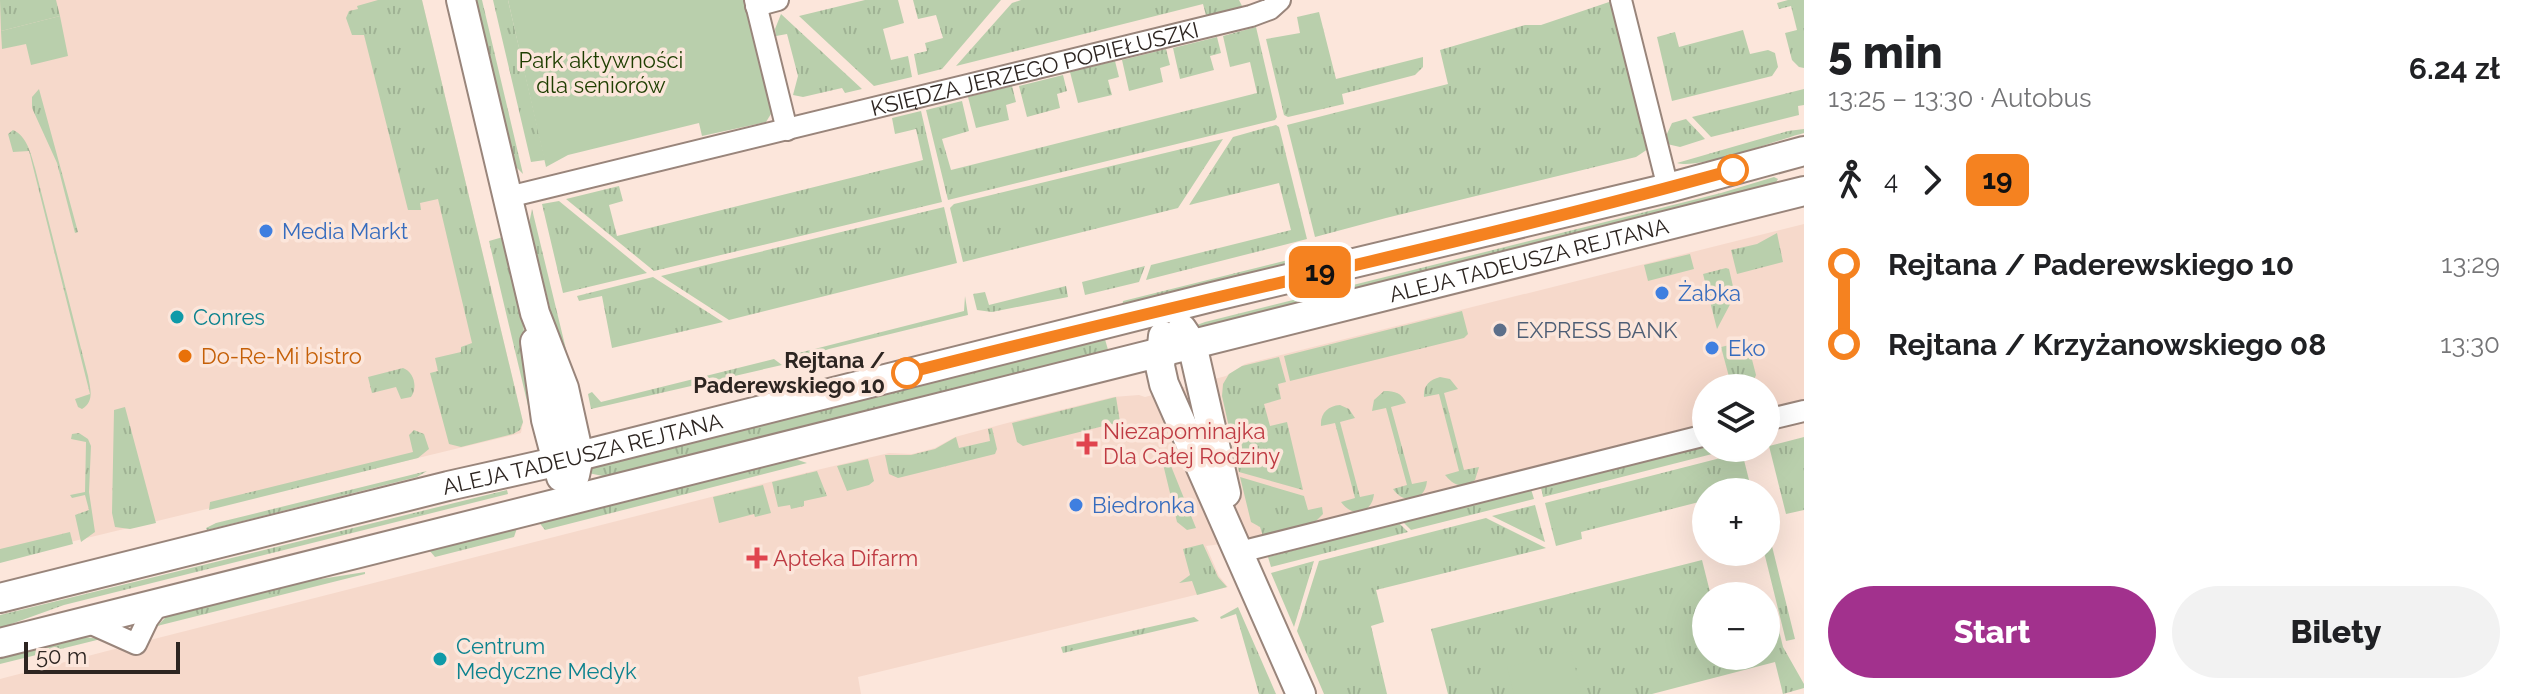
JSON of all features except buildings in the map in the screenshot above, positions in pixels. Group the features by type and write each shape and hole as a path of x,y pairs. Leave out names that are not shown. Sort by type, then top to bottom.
{"main road":[{"path":"461,0 535,313 536,356 567,459 571,500"},
{"path":"1798,152 1803,191"},
{"name":"ALEJA TADEUSZA REJTANA","path":"0,598 1668,188 1798,152"},
{"name":"ALEJA TADEUSZA REJTANA","path":"0,643 1803,191"},
{"path":"1166,309 1192,344 1240,552"},
{"path":"1166,309 1161,352 1164,384 1301,694"}],"street":[{"path":"778,0 756,3 787,130"},
{"name":"KSIĘDZA JERZEGO POPIEŁUSZKI","path":"508,197 1251,16 1270,9 1280,0"},
{"path":"1621,0 1668,188"},
{"path":"1780,417 1804,411"},
{"path":"1240,552 1692,439"}],"shaded area":[{"path":"0,0 422,0 523,422 521,433 0,559"},
{"path":"1804,224 1804,402 1780,408 1780,374 1692,374 1692,430 1257,539 1206,546 1219,576 1228,587 858,677 861,694 0,694 0,679 817,470 889,453 912,454 935,448 955,437 1011,422 1113,397 1145,397 1226,376 1245,364"}],"green space":[{"path":"0,0 56,0 60,16 1,31"},
{"path":"378,0 422,0 523,422 520,430 513,434 461,447 449,444 430,373 438,371 435,358 461,352 461,347 472,343 438,199 420,203 421,210 408,210 364,35 352,35 346,18 349,11 358,9 357,6"},
{"path":"475,0 482,0 523,174 515,166"},
{"path":"493,0 508,0 545,160 531,162"},
{"name":"Park aktywności dla seniorów","path":"508,0 746,0 774,109 766,122 702,136 699,123 568,155 546,167"},
{"path":"865,0 898,0 904,23 883,29 891,60 908,56 912,77 874,86 799,16"},
{"path":"913,0 1001,0 942,69 918,75 914,54 927,51 925,43 943,38 936,15 918,19"},
{"path":"1021,0 1239,0 1243,8 1207,19 1203,4 956,66 1012,3"},
{"path":"1804,0 1804,68 1792,60 1785,33 1797,30 1791,6 1779,9 1777,3"},
{"path":"1612,1 1648,149 1636,157 1315,237 1287,125 1448,84 1440,50 1525,25 1541,25"},
{"path":"1319,12 1336,79 1423,57 1423,67 1415,75 1342,94 1344,104 1288,117 1284,115 1266,39 1300,33 1297,17"},
{"path":"781,14 862,89 845,93 842,88 803,97 793,95 798,76 787,34 776,36 775,29"},
{"path":"60,16 68,56 31,65 26,44 2,49 1,31"},
{"path":"1256,27 1277,117 1275,120 948,200 926,110 962,101 969,131 942,139 951,170 1257,93 1250,62 1230,67 1223,36"},
{"path":"1743,30 1750,54 1768,50 1775,53 1778,67 1772,76 1672,101 1657,37 1675,32 1679,47"},
{"path":"1217,37 1221,53 1210,56 1214,70 1180,79 1173,48"},
{"path":"1166,49 1170,65 1160,68 1163,82 1129,91 1122,60"},
{"path":"1115,61 1119,77 1108,80 1112,95 1078,103 1070,72"},
{"path":"1063,75 1067,91 1057,94 1060,108 1027,117 1019,86"},
{"path":"1012,86 1016,102 1006,105 1009,120 976,128 968,97"},
{"path":"39,89 78,232 75,233 57,163 32,108 32,97"},
{"path":"1804,89 1804,105 1798,106 1799,115 1711,137 1692,117"},
{"path":"921,111 942,202 654,271 566,199 619,186 623,201 609,205 617,236 923,160 916,129 895,134 892,118"},
{"path":"1686,119 1705,139 1680,147 1667,144 1666,136 1672,123"},
{"path":"1276,125 1307,239 1146,280 1151,265 1291,230 1279,183 1189,205 1233,137"},
{"path":"1804,129 1804,133 1720,158 1677,163 1788,131"},
{"path":"13,130 25,141 32,157 90,394 29,151 13,152 8,134"},
{"path":"1223,139 1178,208 963,262 950,208 954,204"},
{"path":"1774,177 1778,179 1774,186 1195,331 1194,326 1205,322 1721,193"},
{"path":"559,201 647,273 563,293 542,204"},
{"path":"944,207 957,263 729,320 661,276"},
{"path":"532,209 571,370 554,324 529,224"},
{"path":"1777,233 1783,262 1737,274 1731,250 1757,244"},
{"path":"503,237 523,325 537,415 529,410 489,241"},
{"path":"1348,245 1350,250 1122,307 1123,301"},
{"path":"1690,254 1694,269 1648,281 1644,265"},
{"path":"1145,266 1139,282 1085,295 1082,282"},
{"path":"1729,269 1735,295 1717,329 1703,274"},
{"path":"653,277 723,322 612,348 602,296 579,301 577,296"},
{"path":"1066,286 1068,297 992,312 977,310 973,294 985,292 989,305"},
{"path":"965,296 968,315 829,349 789,363 783,357 964,311"},
{"path":"1462,311 1468,334 1464,338 1290,381 1284,356"},
{"path":"1104,336 1109,353 608,477 588,473 587,467"},
{"path":"1742,342 1748,344 1756,374 1728,374 1721,347"},
{"path":"1279,357 1286,382 1278,384 1281,399 1264,404 1270,426 1287,422 1303,490 1239,472 1222,396 1223,384 1229,374 1242,366"},
{"path":"774,359 782,365 591,409 588,394 592,392 601,402"},
{"path":"403,368 414,380 411,397 401,399 396,387 372,393 368,377"},
{"path":"1440,377 1450,379 1458,389 1444,393 1464,470 1479,467 1475,480 1467,484 1456,484 1445,475 1459,471 1439,394 1424,397 1428,384"},
{"path":"1384,391 1398,393 1406,403 1391,407 1412,484 1427,481 1422,493 1413,499 1403,497 1393,489 1407,485 1386,408 1372,411 1374,400"},
{"path":"90,394 86,406 82,409 75,399"},
{"path":"1116,397 1120,422 1023,446 1017,442 1012,423"},
{"path":"1340,405 1349,409 1355,418 1340,422 1360,497 1374,494 1370,506 1361,512 1345,507 1341,502 1355,498 1335,423 1321,426 1326,411"},
{"path":"125,407 156,523 130,529 115,527 112,513 114,410"},
{"path":"992,428 997,449 995,454 898,478 889,474 885,455 911,455 935,449 956,437 959,448 990,441 988,429"},
{"path":"414,430 424,434 429,449 418,458 209,510 210,502 413,452 409,435"},
{"path":"79,433 88,439 91,446 89,492 95,532 81,542 75,515 89,510 85,495 72,498 70,495 85,492 86,442 71,439 72,434"},
{"path":"1804,437 1804,510 1786,514 1780,478 1777,478 1773,462 1780,462 1780,443"},
{"path":"1692,449 1692,459 1543,497 1541,487"},
{"path":"792,458 807,463 545,530 538,521"},
{"path":"868,459 874,481 847,491 837,466"},
{"path":"1169,461 1196,528 1187,530 1177,522 1163,464"},
{"path":"1705,462 1744,462 1748,478 1692,478 1692,504 1581,532 1582,539 1556,546 1545,503"},
{"path":"427,471 417,477 206,528 216,523"},
{"path":"817,471 827,496 804,501 804,506 791,509 790,505 778,507 772,482"},
{"path":"1240,477 1304,496 1308,510 1322,507 1323,514 1313,524 1263,536 1260,527 1251,522"},
{"path":"763,485 771,513 719,523 713,497"},
{"path":"1531,489 1534,499 1411,530 1403,522"},
{"path":"507,490 508,494 64,605 0,628 0,615"},
{"path":"1535,505 1545,542 1492,516"},
{"path":"1486,518 1546,548 1376,590 1384,622 1371,626 1387,694 1324,694 1297,631 1319,561"},
{"path":"1399,523 1408,532 1271,567 1268,557"},
{"path":"517,528 514,537 435,557 429,550"},
{"path":"70,532 73,544 0,563 0,549"},
{"path":"1203,544 1218,577 1227,587 1197,595 1192,581 1179,583 1190,575 1183,549"},
{"path":"1314,561 1294,627 1271,573"},
{"path":"1692,563 1692,566 1704,566 1708,582 1692,582 1692,670 1744,670 1652,694 1448,694 1431,629"},
{"path":"1767,566 1777,566 1795,639 1786,641 1780,617 1780,582 1771,582"},
{"path":"365,572 157,626 168,615 302,582"},
{"path":"1238,607 1276,694 1259,694 1236,614 1220,617"},
{"path":"1194,617 1199,621 1063,653 1061,647"},
{"path":"1780,635 1783,647 1804,684 1804,688 1783,694 1777,670 1780,670"},
{"path":"84,637 101,639 0,664 0,657"},
{"path":"1571,651 1581,691 1568,694 1514,694 1507,667"}],"bus line":[{"name":"19","path":"907,373 1212,297 1498,231 1733,170"}],"place":[{"name":"Media Markt","path":"266,231"},
{"name":"Żabka","path":"1662,293"},
{"name":"Conres","path":"177,317"},
{"name":"EXPRESS BANK","path":"1500,330"},
{"name":"Eko","path":"1712,348"},
{"name":"Do-Re-Mi bistro","path":"185,356"},
{"name":"Rejtana / Paderewskiego 10","path":"907,373"},
{"name":"Niezapominajka Dla Całej Rodziny","path":"1087,444"},
{"name":"Biedronka","path":"1076,505"},
{"name":"Apteka Difarm","path":"757,558"},
{"name":"Centrum Medyczne Medyk","path":"440,659"}]}
